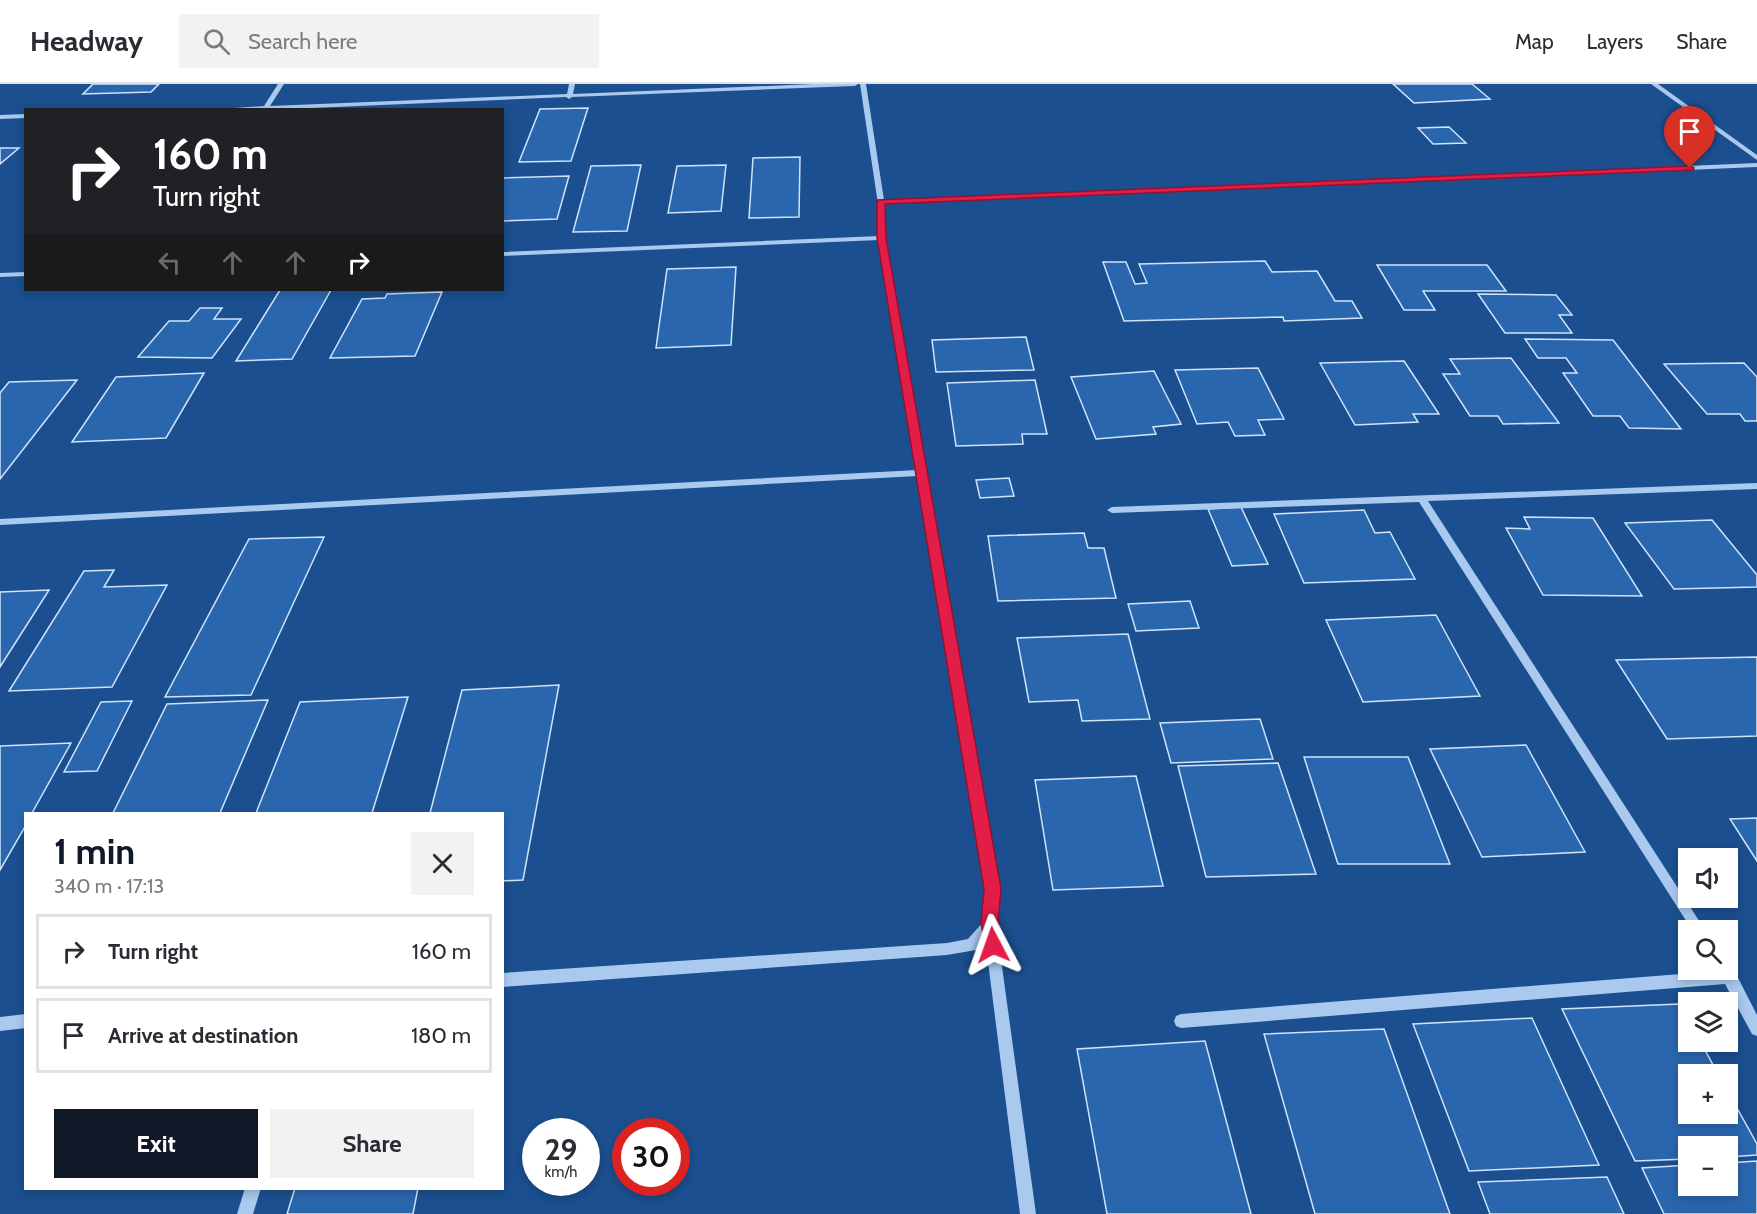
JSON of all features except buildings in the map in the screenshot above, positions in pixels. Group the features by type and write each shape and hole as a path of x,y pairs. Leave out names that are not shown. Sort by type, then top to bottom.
{"street":[{"path":"266,107 281,84"},
{"path":"569,97 572,84"},
{"path":"247,108 855,84"},
{"path":"863,84 880,202 882,238 920,473 993,889 990,923 1028,1214"},
{"path":"1654,84 1757,158"},
{"path":"0,117 24,116"},
{"path":"880,202 1757,165"},
{"path":"504,254 882,238"},
{"path":"0,274 24,273"},
{"path":"0,522 920,473"},
{"path":"1112,510 1757,486"},
{"path":"1422,499 1693,920"},
{"path":"504,980 947,949 971,945 990,923"},
{"path":"1181,1021 1678,977"},
{"path":"1731,980 1757,1029"},
{"path":"0,1024 24,1021"},
{"path":"245,1214 252,1190"}],"route":[{"path":"993,945 990,923 993,889 916,449 882,238 880,202 1690,168"}]}
